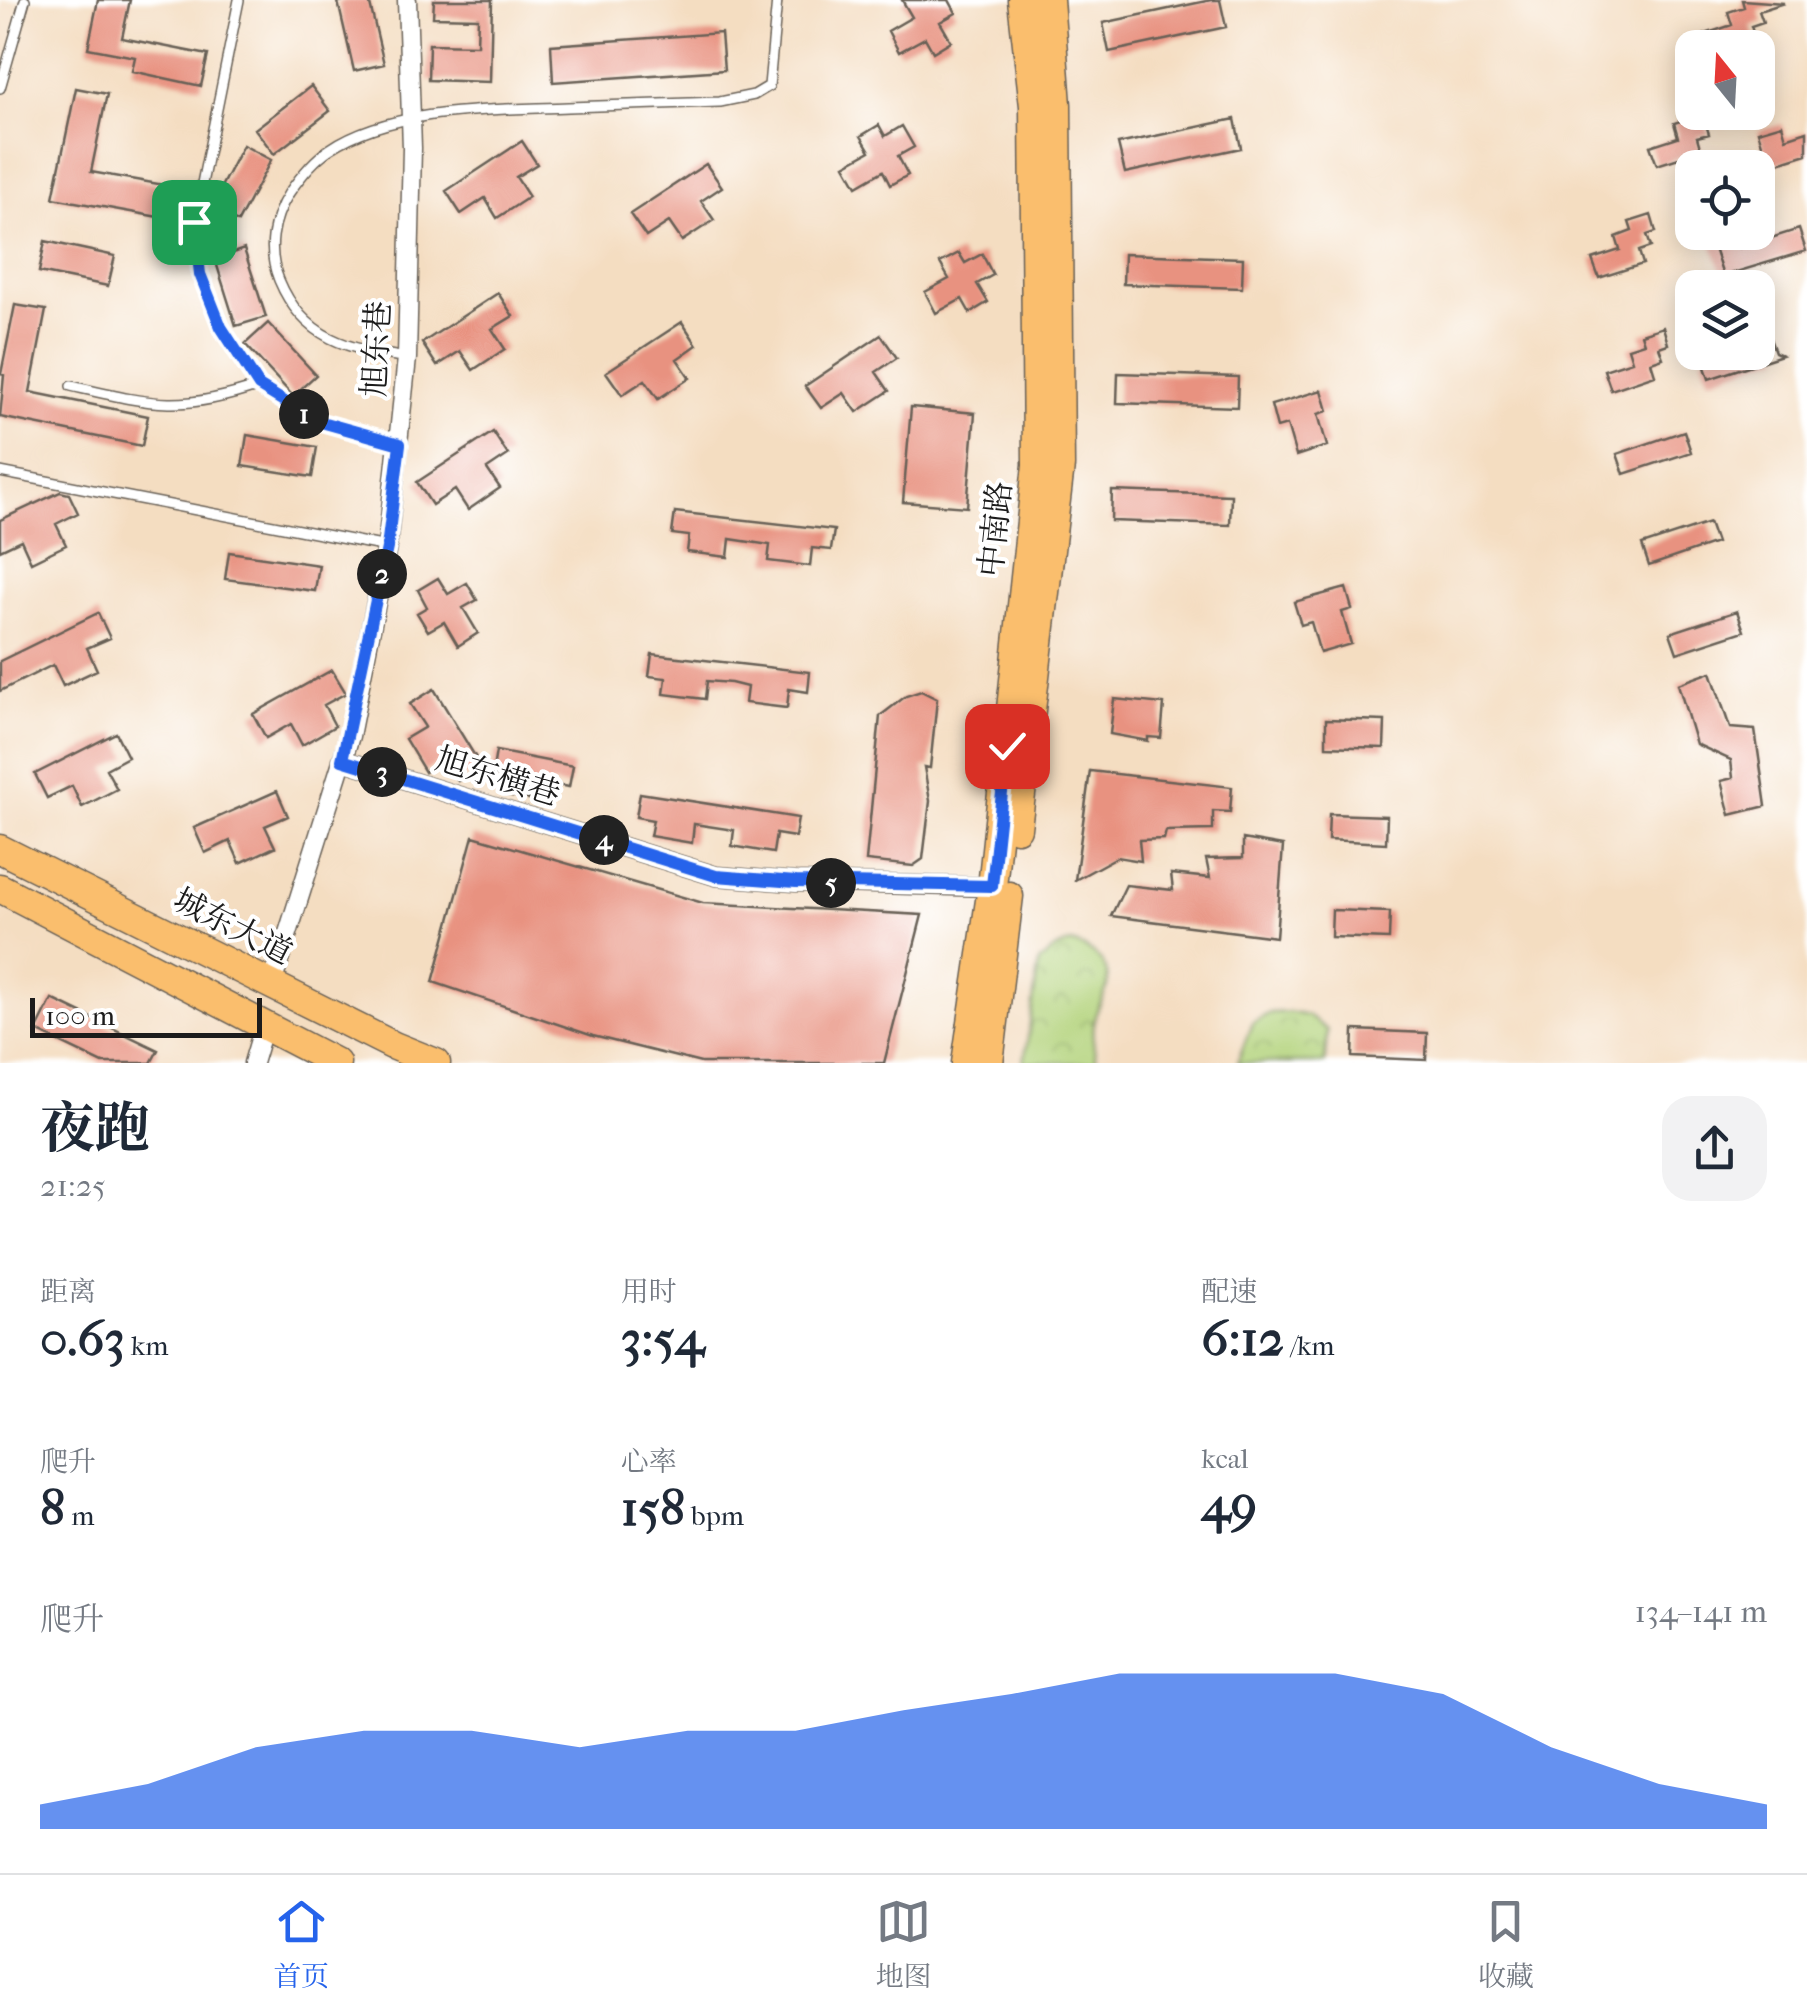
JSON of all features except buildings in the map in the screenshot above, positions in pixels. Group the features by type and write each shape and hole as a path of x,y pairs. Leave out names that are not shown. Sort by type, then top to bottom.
{"main road":[{"name":"中南路","path":"966,1063 992,886 1037,465 1034,106 1022,0"},
{"name":"中南路","path":"988,1063 1060,466 1057,105 1049,0"},
{"name":"城东大道","path":"0,849 394,1046 436,1063"},
{"path":"0,888 336,1063"}],"street":[{"name":"旭东巷","path":"272,984 342,760 387,548 407,358 411,120 407,0"},
{"name":"旭东横巷","path":"342,760 716,876 796,882 992,886"},
{"path":"253,1063 264,1026"}],"lane":[{"path":"0,88 26,0"},
{"path":"239,0 194,222 200,274 221,327 259,386 314,420 400,444"},
{"path":"407,358 351,350 313,328 286,296 273,266 272,232 283,203 302,175 328,150 355,136 411,120 489,110 720,102 754,95 769,86 777,0"},
{"path":"71,386 152,405 217,400 259,386"},
{"path":"0,472 387,548"}],"green space":[{"path":"1071,943 1092,953 1103,964 1108,978 1093,1024 1096,1063 1024,1063 1039,962"},
{"path":"1270,1013 1308,1016 1327,1030 1325,1063 1237,1063 1252,1023"}],"route":[{"path":"194,222 200,274 221,327 259,386 314,420 400,444 387,548 342,760 716,876 796,882 992,886 1007,746"}]}
